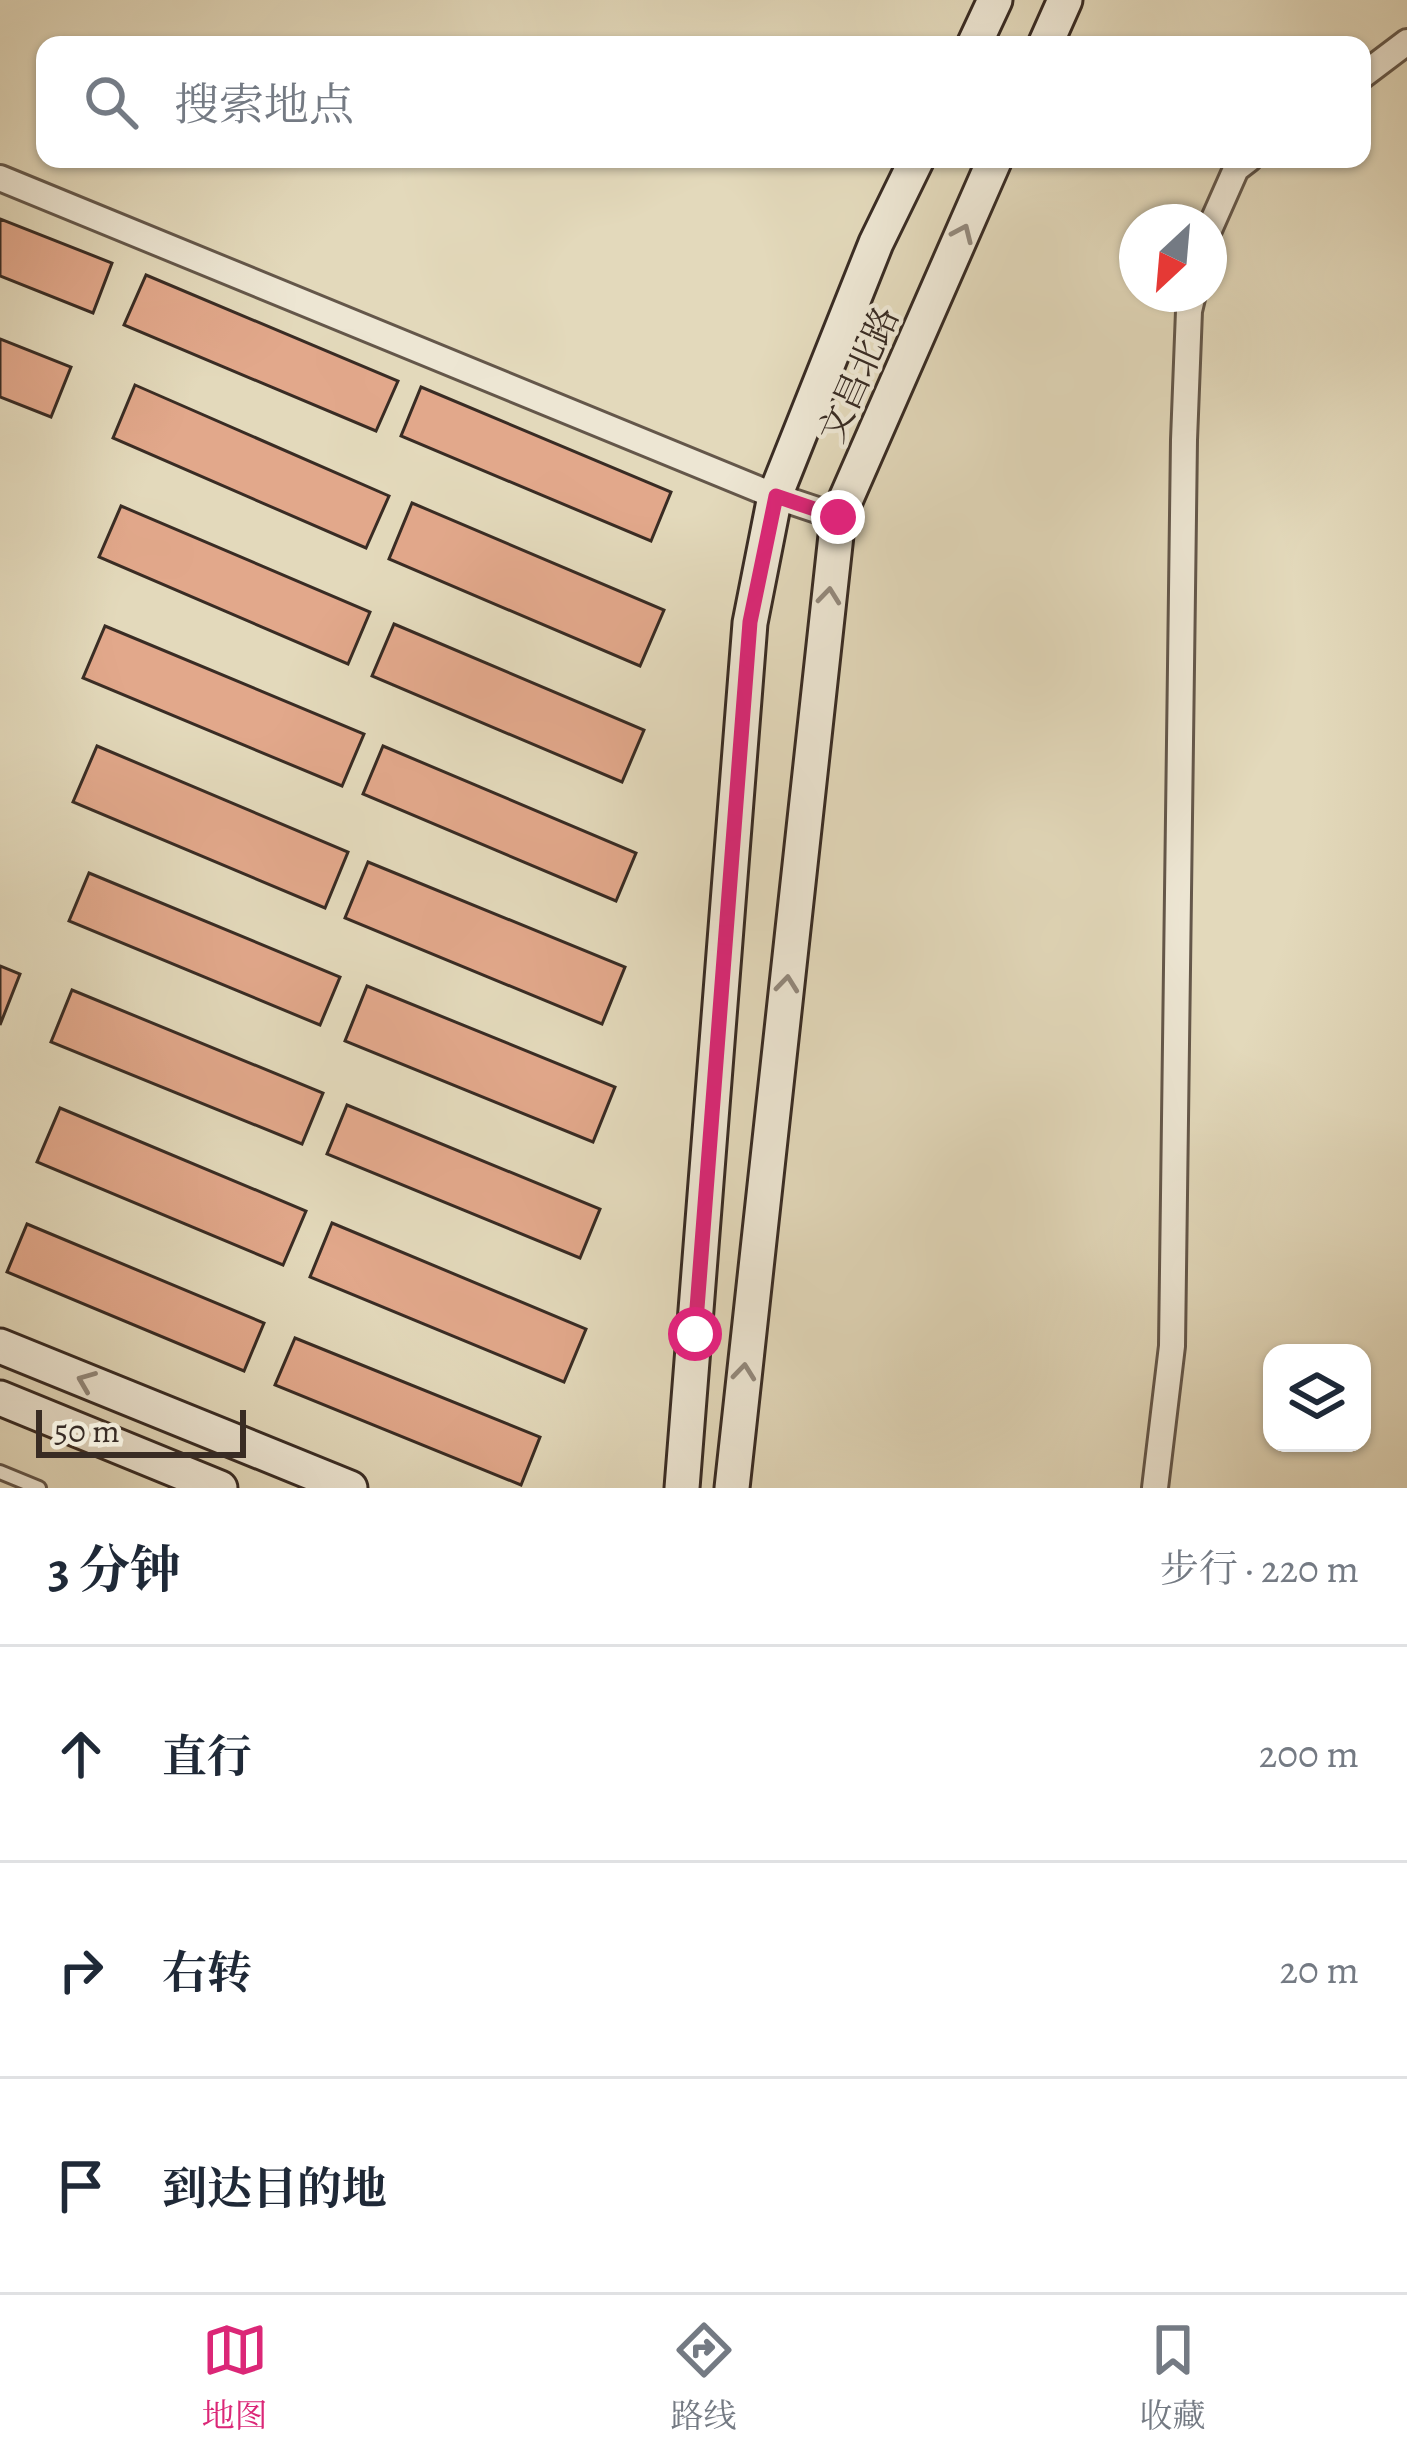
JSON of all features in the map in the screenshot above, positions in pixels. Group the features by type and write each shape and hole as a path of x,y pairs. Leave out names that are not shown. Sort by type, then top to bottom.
{"main road":[{"path":"978,36 995,0"},
{"path":"1049,36 1065,0"},
{"path":"682,1488 750,622 776,496 876,243 913,168"},
{"name":"文昌北路","path":"732,1488 838,517 991,168"},
{"path":"0,1346 350,1488"},
{"path":"0,1398 220,1488"}],"street":[{"path":"1371,69 1407,43"},
{"path":"1221,204 1237,168"},
{"path":"0,178 776,496 838,517"},
{"path":"1155,1488 1172,1346 1184,440 1191,312"}],"lane":[{"path":"0,1472 39,1488"}],"building":[{"path":"0,219 112,263 93,313 0,276"},
{"path":"146,275 398,381 376,431 124,325"},
{"path":"0,339 71,367 51,417 0,397"},
{"path":"135,385 389,496 366,548 113,438"},
{"path":"421,387 671,492 651,541 401,436"},
{"path":"412,503 664,610 640,666 389,559"},
{"path":"121,506 370,612 348,664 99,557"},
{"path":"394,624 644,730 622,782 372,676"},
{"path":"105,626 364,734 342,786 83,678"},
{"path":"97,746 348,852 325,908 73,802"},
{"path":"383,746 636,853 616,901 363,794"},
{"path":"368,862 625,967 602,1024 345,918"},
{"path":"89,873 340,977 320,1025 69,921"},
{"path":"0,966 20,974 0,1025"},
{"path":"367,986 615,1087 593,1142 345,1041"},
{"path":"72,990 323,1093 302,1144 51,1042"},
{"path":"347,1105 600,1209 580,1258 327,1154"},
{"path":"60,1108 306,1211 283,1265 37,1162"},
{"path":"332,1223 586,1329 564,1382 310,1277"},
{"path":"27,1224 264,1323 244,1371 7,1272"},
{"path":"295,1338 540,1437 521,1485 275,1385"}],"route":[{"path":"695,1334 750,622 776,496 838,517"}]}
